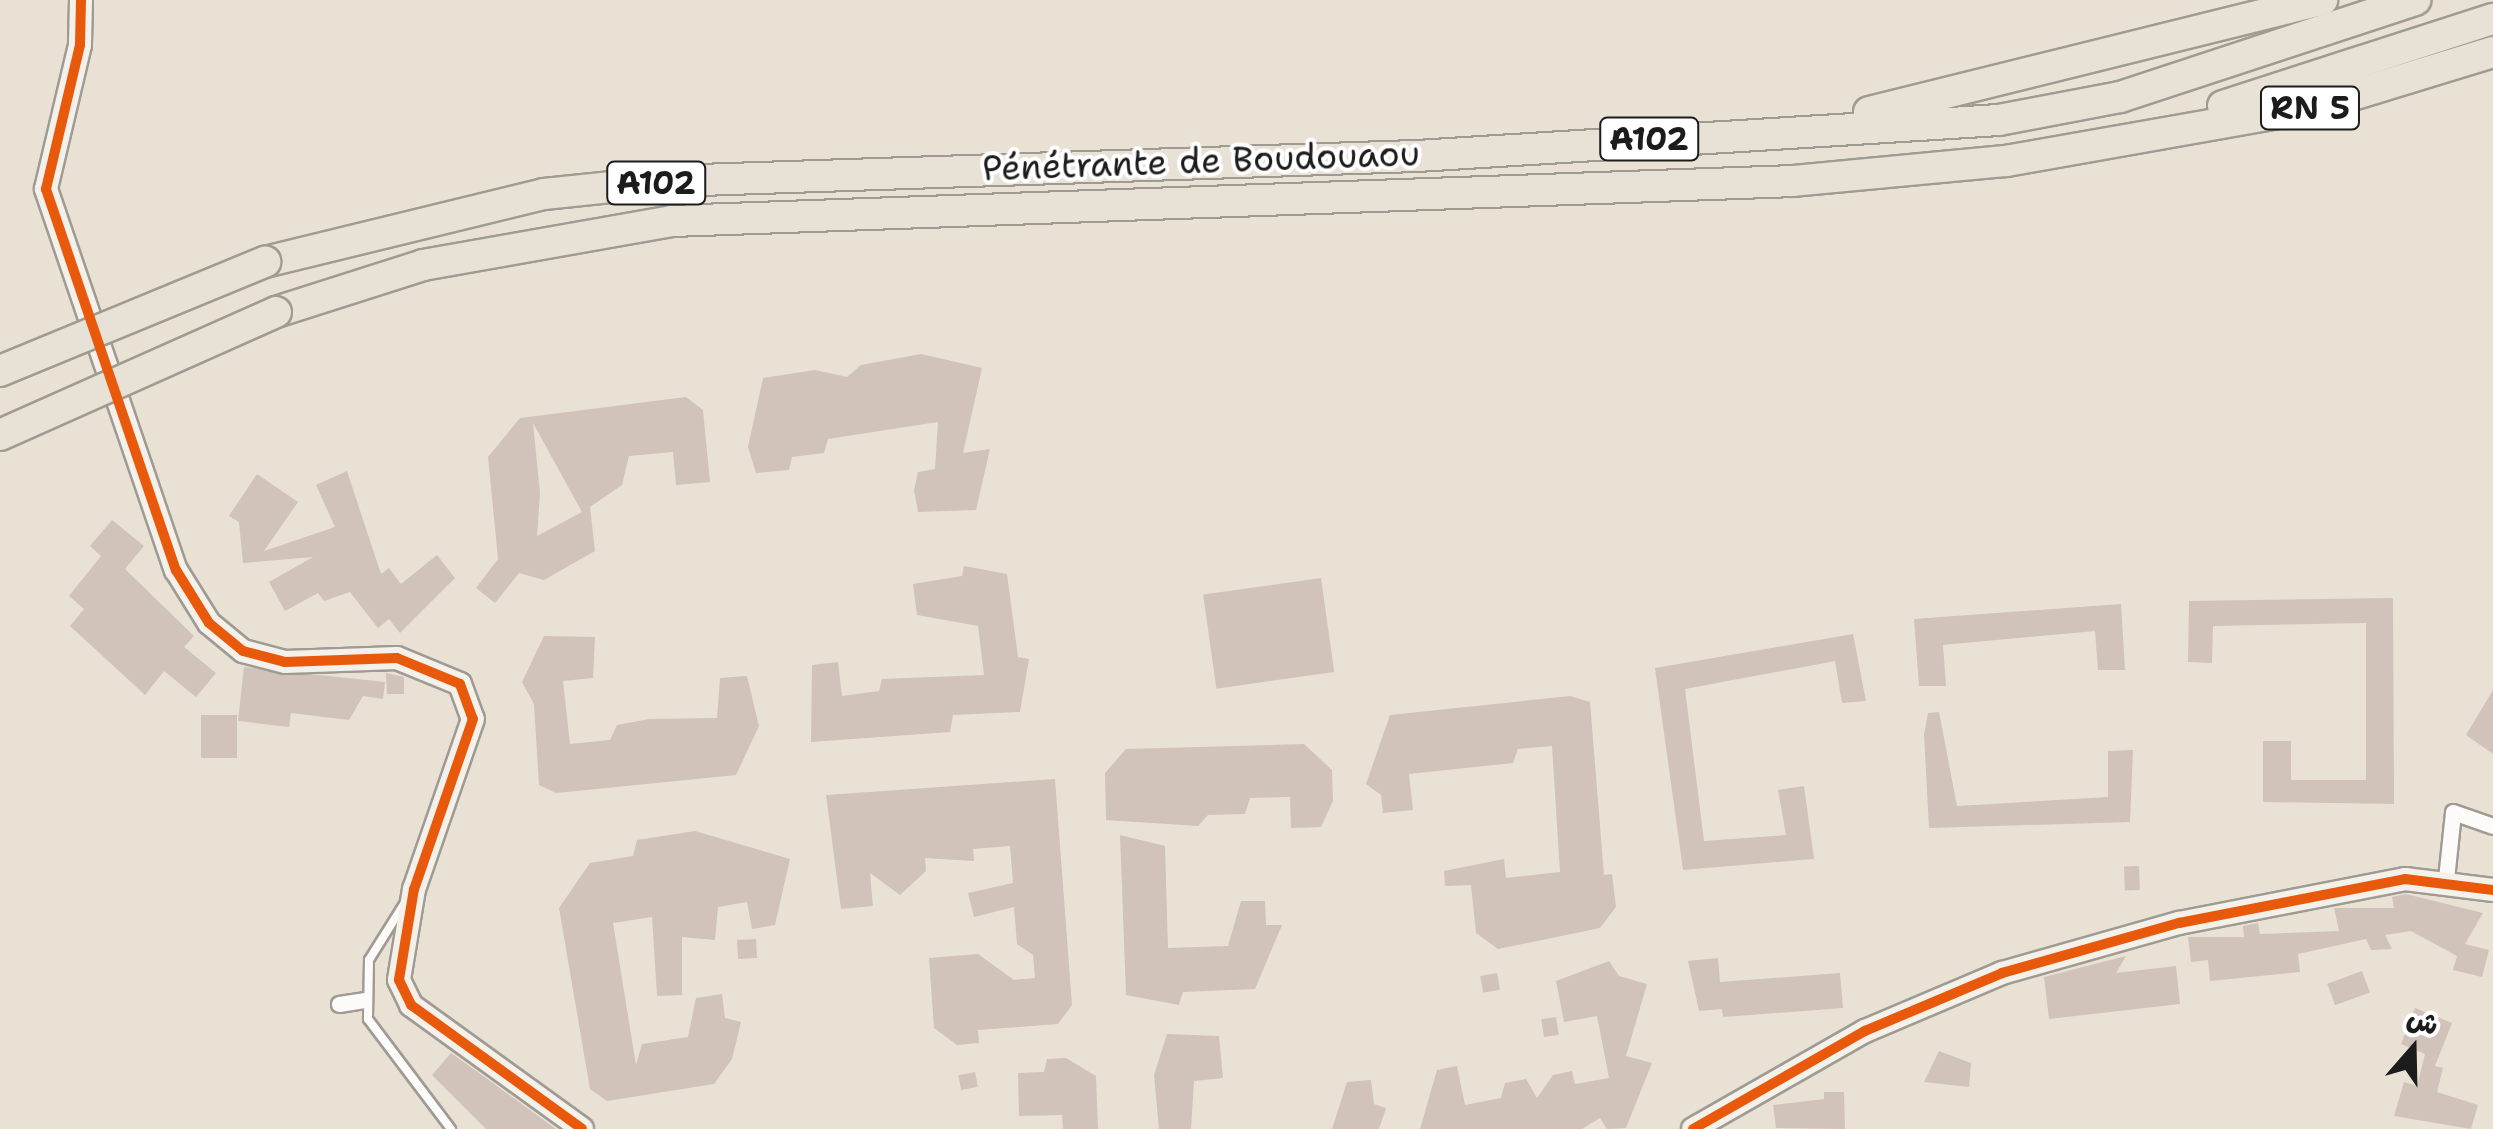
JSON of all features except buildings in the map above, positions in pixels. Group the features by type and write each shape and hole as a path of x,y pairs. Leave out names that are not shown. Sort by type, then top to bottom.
{"highway":[{"path":"1787,130 2322,0"},
{"name":"Pénétrante de Boudouaou","path":"0,371 264,262 544,194 844,170 1056,168 1999,120 2120,97 2414,0"},
{"path":"2121,140 2493,20"},
{"name":"RN 5","path":"2121,140 2313,107 2493,52"},
{"name":"Pénétrante de Boudouaou","path":"0,436 276,312 423,265 672,221 1056,202 1793,181 2121,140"}],"street":[{"path":"81,0 80,45 46,190 176,570 209,623 243,650 285,662 419,662 451,676 467,695 473,719 414,889 396,966 411,1005 582,1129"},
{"path":"2446,879 2453,812 2493,826"},
{"path":"1693,1129 1864,1031 2002,972 2180,922 2446,879 2493,890"},
{"path":"340,1004 364,1000"}],"lane":[{"path":"414,889 369,960 364,1000 375,1037 451,1129"}],"cycle path":[{"path":"81,0 80,45 46,189 176,570 209,623 243,651 285,662 397,658 460,684 473,719 414,889 399,980 411,1005 582,1129"},
{"path":"1693,1129 1865,1031 2002,973 2179,923 2405,879 2493,890"}]}
